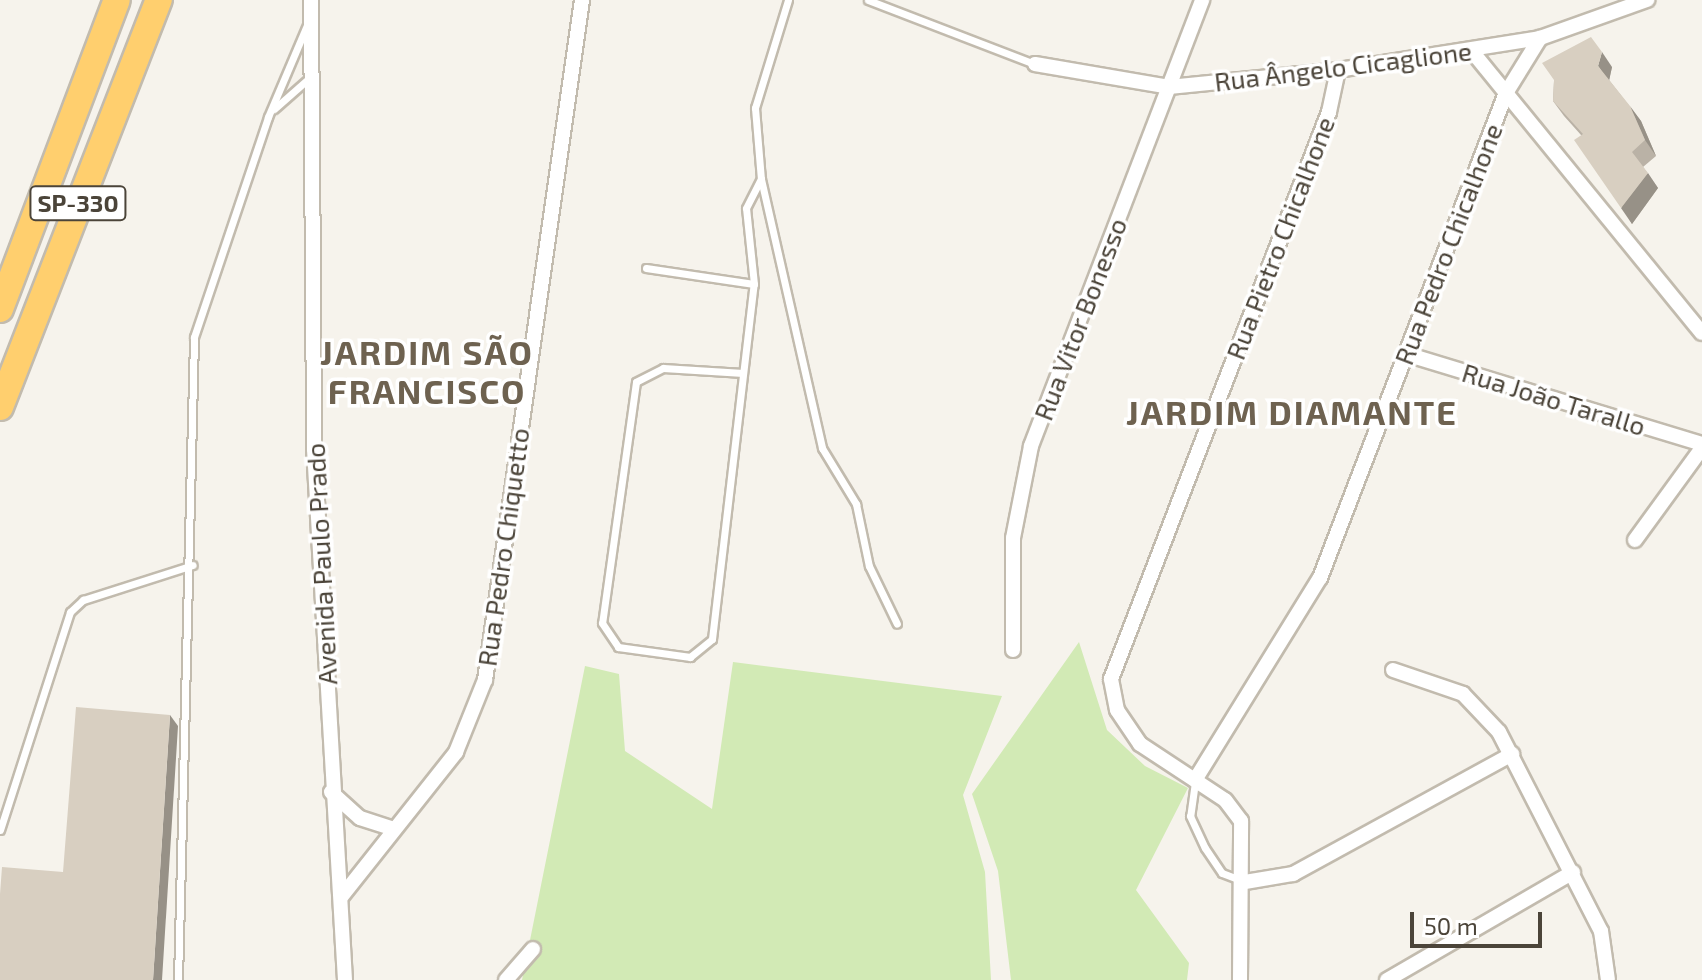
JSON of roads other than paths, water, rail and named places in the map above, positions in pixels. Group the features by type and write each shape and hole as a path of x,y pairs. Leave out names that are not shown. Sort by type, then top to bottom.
{"highway":[{"name":"SP-330","path":"0,309 117,0"},
{"name":"SP-330","path":"0,407 159,0"}],"street":[{"name":"Avenida Paulo Prado","path":"311,0 307,25 307,80 331,792 342,896 345,980"},
{"name":"Rua Pedro Chiquetto","path":"342,896 391,828 466,737 485,680 582,0"},
{"name":"Rua Vitor Bonesso","path":"1013,650 1022,480 1202,0"},
{"name":"Rua Ângelo Cicaglione","path":"1035,64 1169,87 1338,70 1540,38 1647,0"},
{"name":"Rua Pedro Chicalhone","path":"1195,780 1320,578 1506,93 1540,38"},
{"path":"1471,50 1702,333"},
{"name":"Rua Pietro Chicalhone","path":"1240,980 1245,882 1237,812 1127,729 1111,679 1329,112 1338,70"},
{"name":"Rua João Tarallo","path":"1406,354 1702,446"},
{"path":"1635,540 1702,446"},
{"path":"1393,670 1463,694 1512,754 1601,931 1608,980"},
{"path":"1245,882 1293,874 1512,754"},
{"path":"331,792 360,818 391,828"},
{"path":"335,847 352,865 365,865"},
{"path":"1387,980 1573,872"},
{"path":"506,980 533,949"}],"lane":[{"path":"788,0 755,108 761,179 822,448 856,504 869,566 897,624"},
{"path":"868,0 1035,64"},
{"path":"178,980 193,565 186,448 194,337 268,117 307,25"},
{"path":"268,117 307,80"},
{"path":"743,373 663,368 636,382 602,623 618,647 690,657 712,639 754,284 743,233 761,179"},
{"path":"646,268 754,284"},
{"path":"0,830 70,612 83,600 193,565"},
{"path":"1195,780 1190,816 1205,848 1222,873 1245,882"}],"district":[{"name":"JARDIM SÃO FRANCISCO","path":"427,370"},
{"name":"JARDIM DIAMANTE","path":"1292,412"}]}
